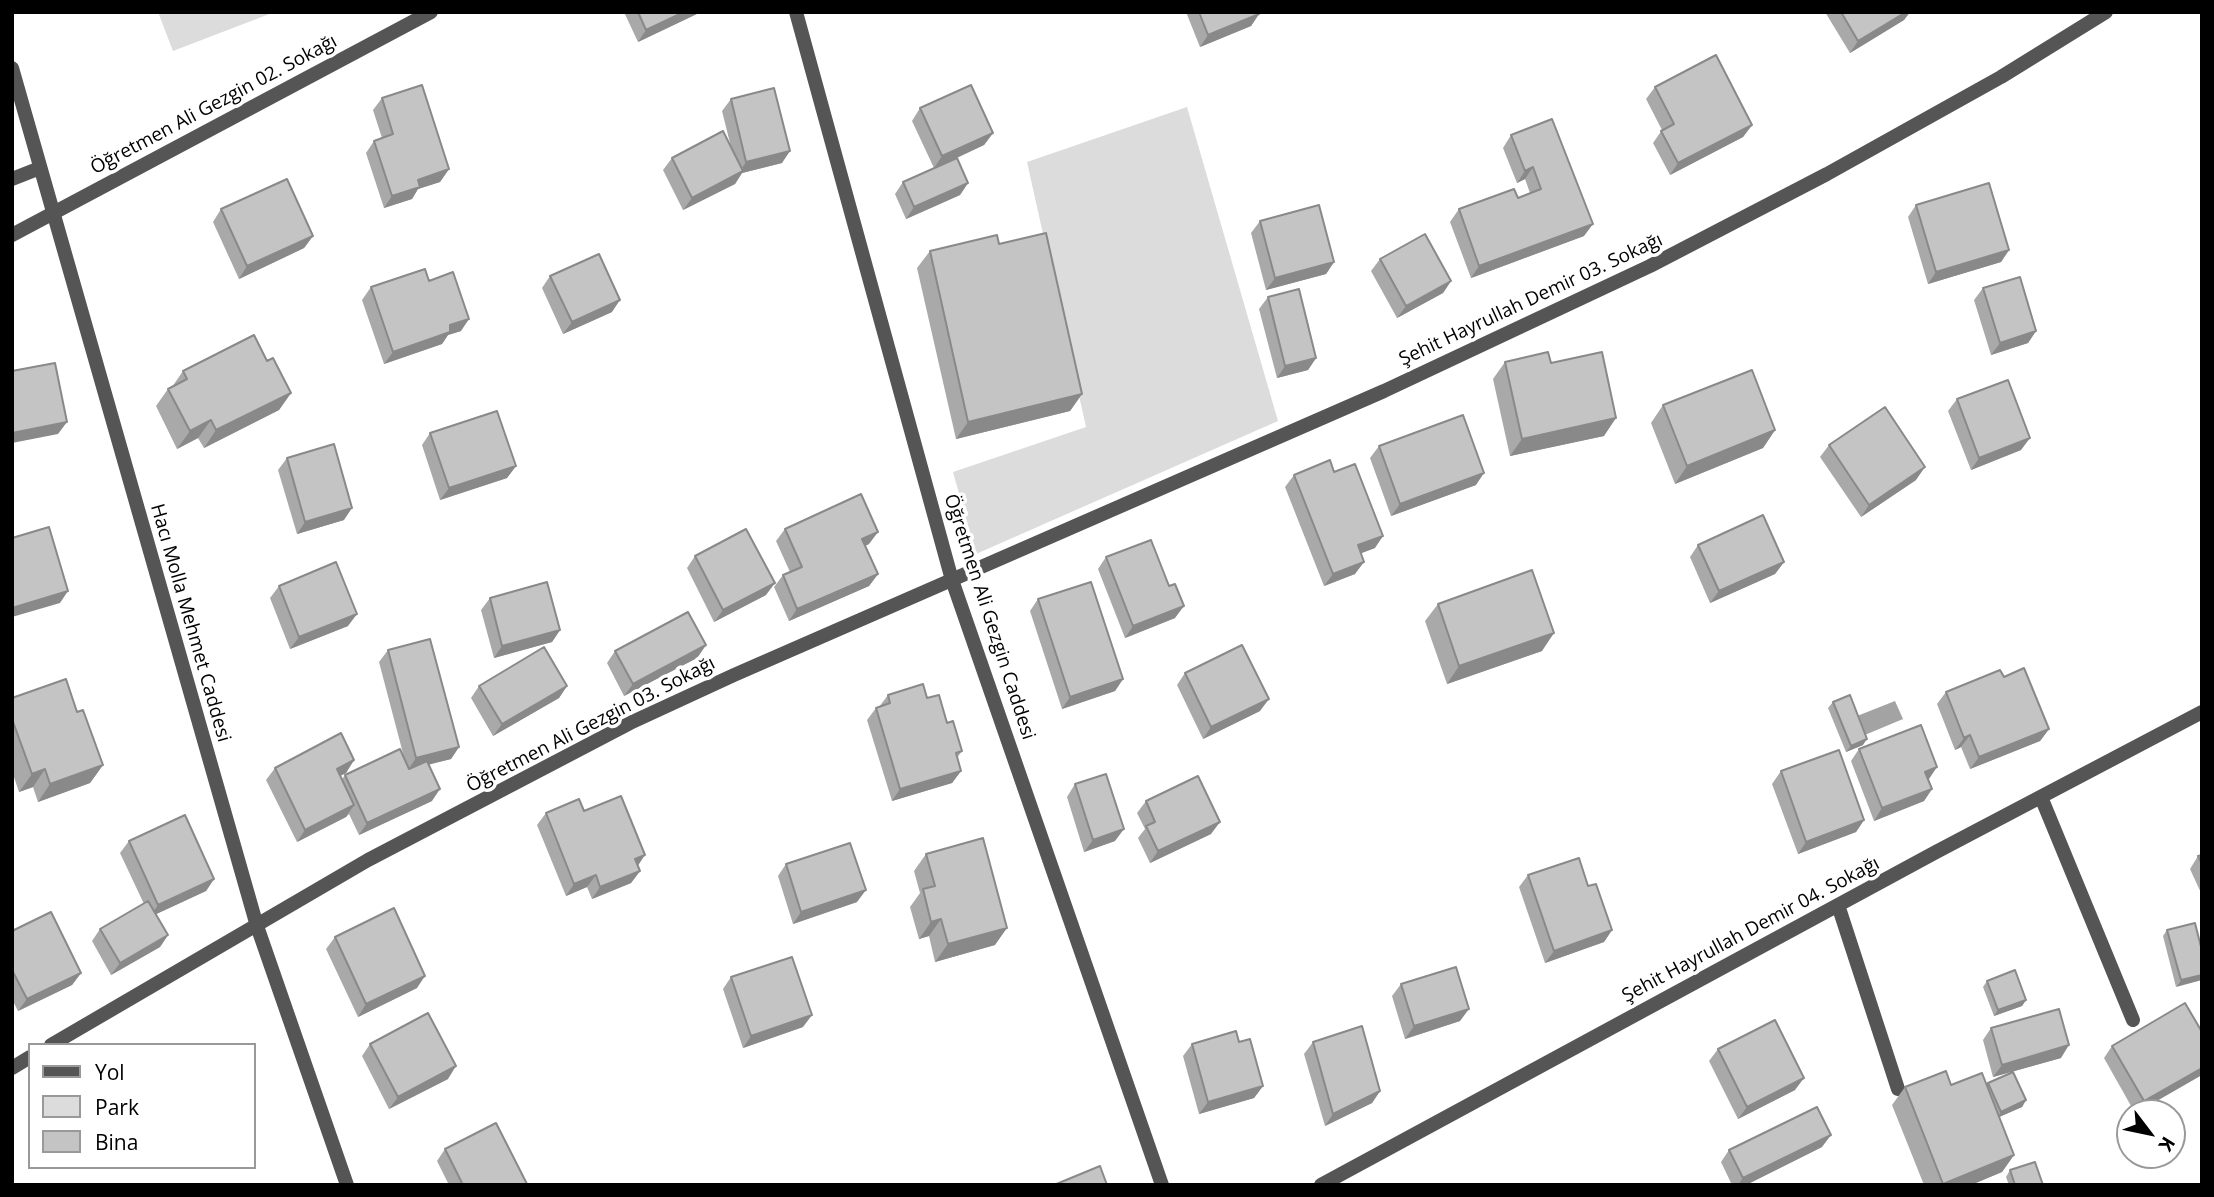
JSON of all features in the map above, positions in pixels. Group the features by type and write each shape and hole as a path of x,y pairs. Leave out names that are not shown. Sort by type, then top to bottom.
{"street":[{"name":"Öğretmen Ali Gezgin 02. Sokağı","path":"12,235 431,12"},
{"name":"Öğretmen Ali Gezgin Caddesi","path":"796,12 952,580 1162,1185"},
{"name":"Şehit Hayrullah Demir 03. Sokağı","path":"952,580 1384,391 1650,266 1827,174 2001,77 2106,12"},
{"name":"Hacı Molla Mehmet Caddesi","path":"12,68 257,926 347,1185"},
{"path":"12,179 40,168"},
{"name":"Öğretmen Ali Gezgin 03. Sokağı","path":"54,1043 368,860 629,723 952,580"},
{"name":"Şehit Hayrullah Demir 04. Sokağı","path":"1321,1185 1838,905 2202,712"},
{"path":"2041,797 2133,1020"},
{"path":"1838,905 1899,1089"},
{"path":"12,1068 28,1059"}],"green space":[{"path":"158,12 272,12 272,13 173,51"},
{"path":"1187,107 1278,421 976,554 953,472 1086,427 1027,162"}],"shaded area":[{"path":"1895,701 1903,719 1860,737 1852,718"}],"building":[{"path":"638,12 684,12 646,30"},
{"path":"1199,12 1259,12 1259,14 1208,35"},
{"path":"1841,12 1906,12 1858,41"},
{"path":"1716,55 1752,125 1678,163 1661,131 1674,124 1655,87"},
{"path":"422,85 449,169 418,180 420,187 392,196 374,141 393,134 382,98"},
{"path":"971,85 993,133 942,156 920,108"},
{"path":"774,88 790,151 746,162 731,99"},
{"path":"1552,119 1593,224 1479,266 1459,209 1514,189 1518,198 1541,189 1533,167 1525,171 1511,135"},
{"path":"723,131 743,171 692,198 672,158"},
{"path":"957,158 968,183 914,207 903,182"},
{"path":"287,179 313,236 247,266 221,209"},
{"path":"1989,183 2009,250 1936,272 1916,205"},
{"path":"1319,205 1334,262 1275,278 1260,221"},
{"path":"1046,233 1082,394 968,422 930,251 997,235 999,244"},
{"path":"1425,234 1451,281 1406,306 1380,259"},
{"path":"599,254 620,300 572,322 550,276"},
{"path":"425,269 429,281 453,272 469,319 450,325 450,332 393,352 371,287"},
{"path":"2020,277 2036,331 2000,343 1983,288"},
{"path":"1299,289 1316,358 1285,366 1268,297"},
{"path":"254,335 267,361 273,358 291,393 216,430 211,420 190,431 168,389 187,379 183,371"},
{"path":"1548,352 1551,363 1602,352 1616,418 1522,439 1505,362"},
{"path":"55,363 67,422 12,433 12,371"},
{"path":"1752,370 1775,430 1687,466 1663,405"},
{"path":"2008,380 2030,438 1979,458 1957,399"},
{"path":"1885,407 1925,467 1869,505 1829,445"},
{"path":"497,411 516,466 449,488 430,433"},
{"path":"1463,415 1484,473 1400,504 1379,446"},
{"path":"334,444 352,508 305,522 287,458"},
{"path":"1330,460 1334,472 1355,464 1383,536 1358,545 1364,562 1333,574 1294,475"},
{"path":"861,494 878,532 862,539 878,574 797,609 783,575 802,567 785,529"},
{"path":"1763,515 1784,562 1719,591 1698,545"},
{"path":"49,527 68,591 12,608 12,538"},
{"path":"746,529 775,583 723,610 695,556"},
{"path":"1151,540 1169,586 1175,584 1184,606 1133,626 1106,557"},
{"path":"336,562 357,614 299,637 279,586"},
{"path":"1532,570 1554,633 1459,666 1438,604"},
{"path":"547,582 560,630 502,646 490,598"},
{"path":"1091,582 1123,679 1070,697 1038,599"},
{"path":"688,612 706,645 633,684 615,651"},
{"path":"430,639 459,747 416,758 388,650"},
{"path":"1242,645 1269,699 1211,727 1185,673"},
{"path":"544,647 567,686 502,724 479,686"},
{"path":"2024,668 2049,729 1979,757 1970,735 1964,738 1946,692 2000,670 2004,677"},
{"path":"66,679 77,712 83,710 103,765 50,784 45,769 32,774 12,719 12,698"},
{"path":"923,684 927,698 939,695 947,723 953,721 962,751 956,753 961,771 900,789 876,708 890,703 888,695"},
{"path":"1850,695 1867,739 1851,746 1833,702"},
{"path":"1921,725 1937,767 1925,772 1932,789 1882,808 1859,749"},
{"path":"341,733 354,760 337,769 354,805 305,830 275,768"},
{"path":"400,749 409,769 427,761 440,789 367,823 345,775"},
{"path":"1839,750 1864,820 1806,842 1781,771"},
{"path":"1106,774 1124,829 1093,840 1075,784"},
{"path":"1198,776 1220,822 1158,851 1146,826 1155,822 1146,801"},
{"path":"621,796 645,855 635,859 640,871 600,887 596,875 574,884 546,813 579,799 584,811"},
{"path":"185,815 214,879 158,905 129,841"},
{"path":"983,838 1007,928 948,944 941,919 931,922 923,889 935,886 926,854"},
{"path":"850,843 866,890 801,912 786,864"},
{"path":"1579,858 1588,886 1596,884 1612,930 1554,951 1528,875"},
{"path":"148,901 168,935 120,963 100,929"},
{"path":"394,908 425,976 366,1004 335,937"},
{"path":"51,912 81,973 27,999 12,970 12,931"},
{"path":"2195,923 2202,951 2202,975 2181,980 2167,930"},
{"path":"792,957 812,1015 751,1036 731,977"},
{"path":"1456,967 1469,1009 1414,1026 1401,984"},
{"path":"2015,970 2026,1000 1998,1010 1987,981"},
{"path":"2185,1003 2202,1032 2202,1068 2148,1099 2143,1099 2112,1046"},
{"path":"2059,1009 2069,1045 2002,1065 1991,1028"},
{"path":"428,1013 456,1066 398,1097 370,1044"},
{"path":"1775,1020 1804,1078 1747,1107 1718,1049"},
{"path":"1362,1026 1380,1091 1333,1114 1313,1042"},
{"path":"1236,1031 1239,1042 1250,1039 1263,1086 1208,1102 1192,1044"},
{"path":"1946,1071 1951,1085 1982,1073 2014,1155 1943,1184 1905,1087"},
{"path":"2013,1072 2026,1100 2001,1112 1988,1083"},
{"path":"1817,1107 1831,1135 1743,1178 1729,1150"},
{"path":"496,1123 527,1184 463,1185 445,1149"},
{"path":"2035,1162 2043,1185 2015,1185 2010,1170"},
{"path":"1100,1166 1107,1185 1054,1185"}]}
